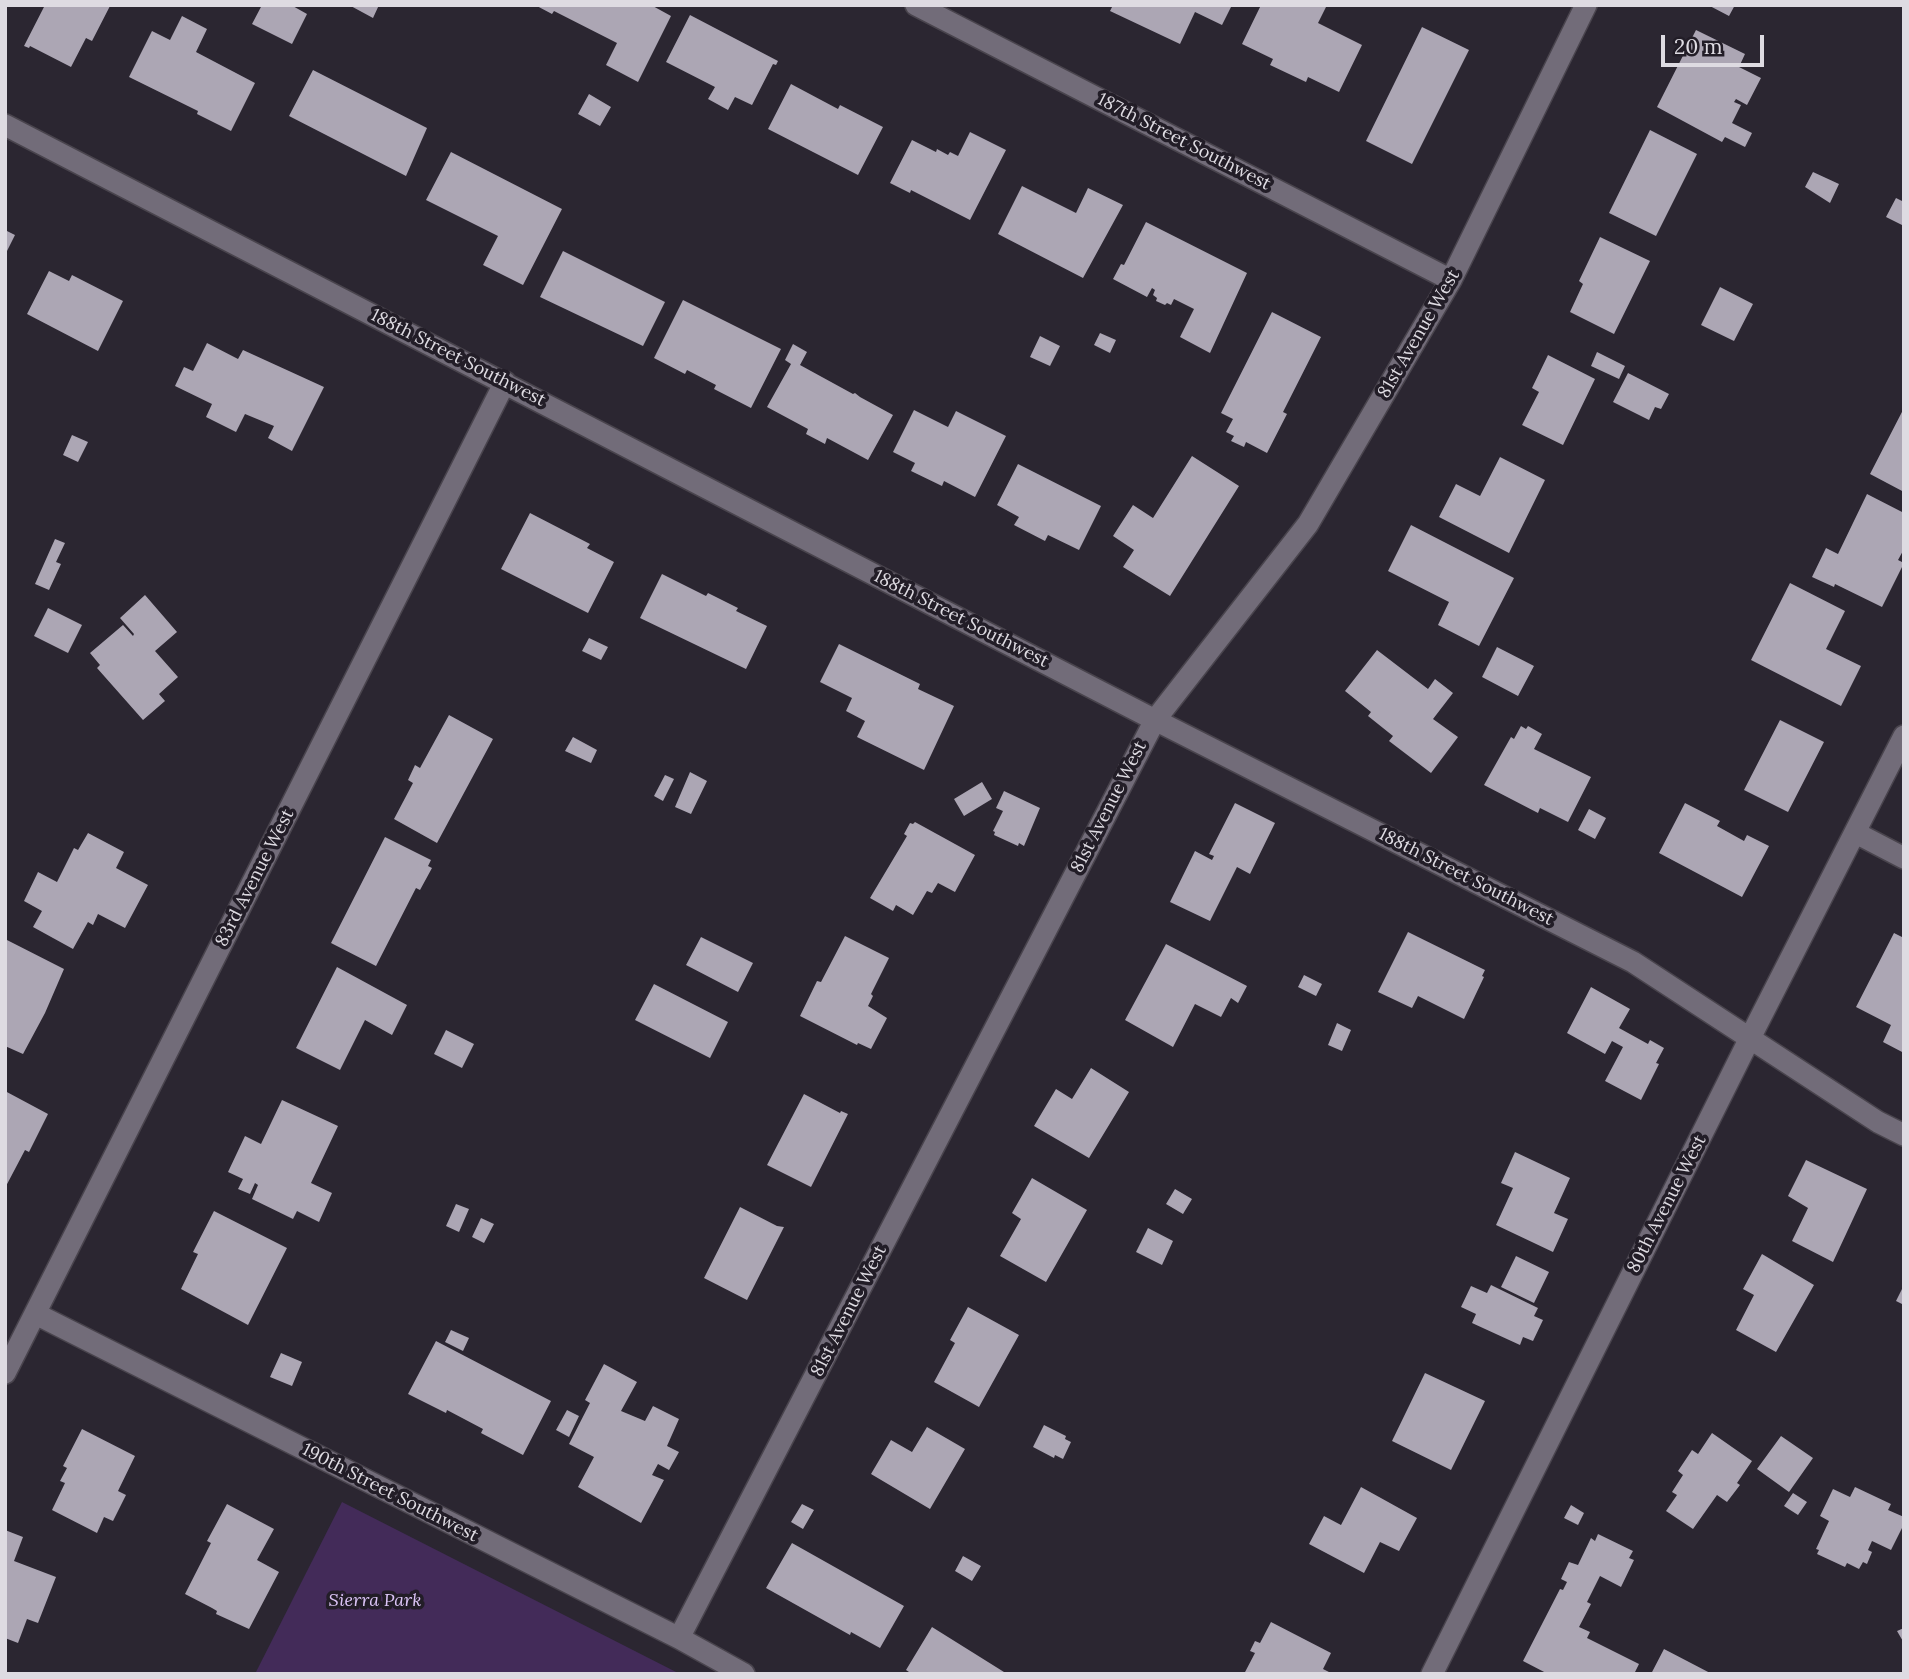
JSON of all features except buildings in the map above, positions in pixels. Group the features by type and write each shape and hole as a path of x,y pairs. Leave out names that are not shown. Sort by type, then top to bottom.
{"street":[{"name":"187th Street Southwest","path":"916,5 1451,280"},
{"name":"81st Avenue West","path":"679,1638 1155,720 1308,524 1451,280 1586,5"},
{"name":"188th Street Southwest","path":"5,125 1155,720 1633,962 1878,1122 1904,1135"},
{"name":"83rd Avenue West","path":"5,1373 505,382"},
{"name":"80th Avenue West","path":"1432,1674 1904,736"},
{"path":"1856,833 1904,858"},
{"name":"190th Street Southwest","path":"36,1314 679,1638 744,1674"}],"green space":[{"name":"Sierra Park","path":"342,1502 680,1674 255,1674"}]}
